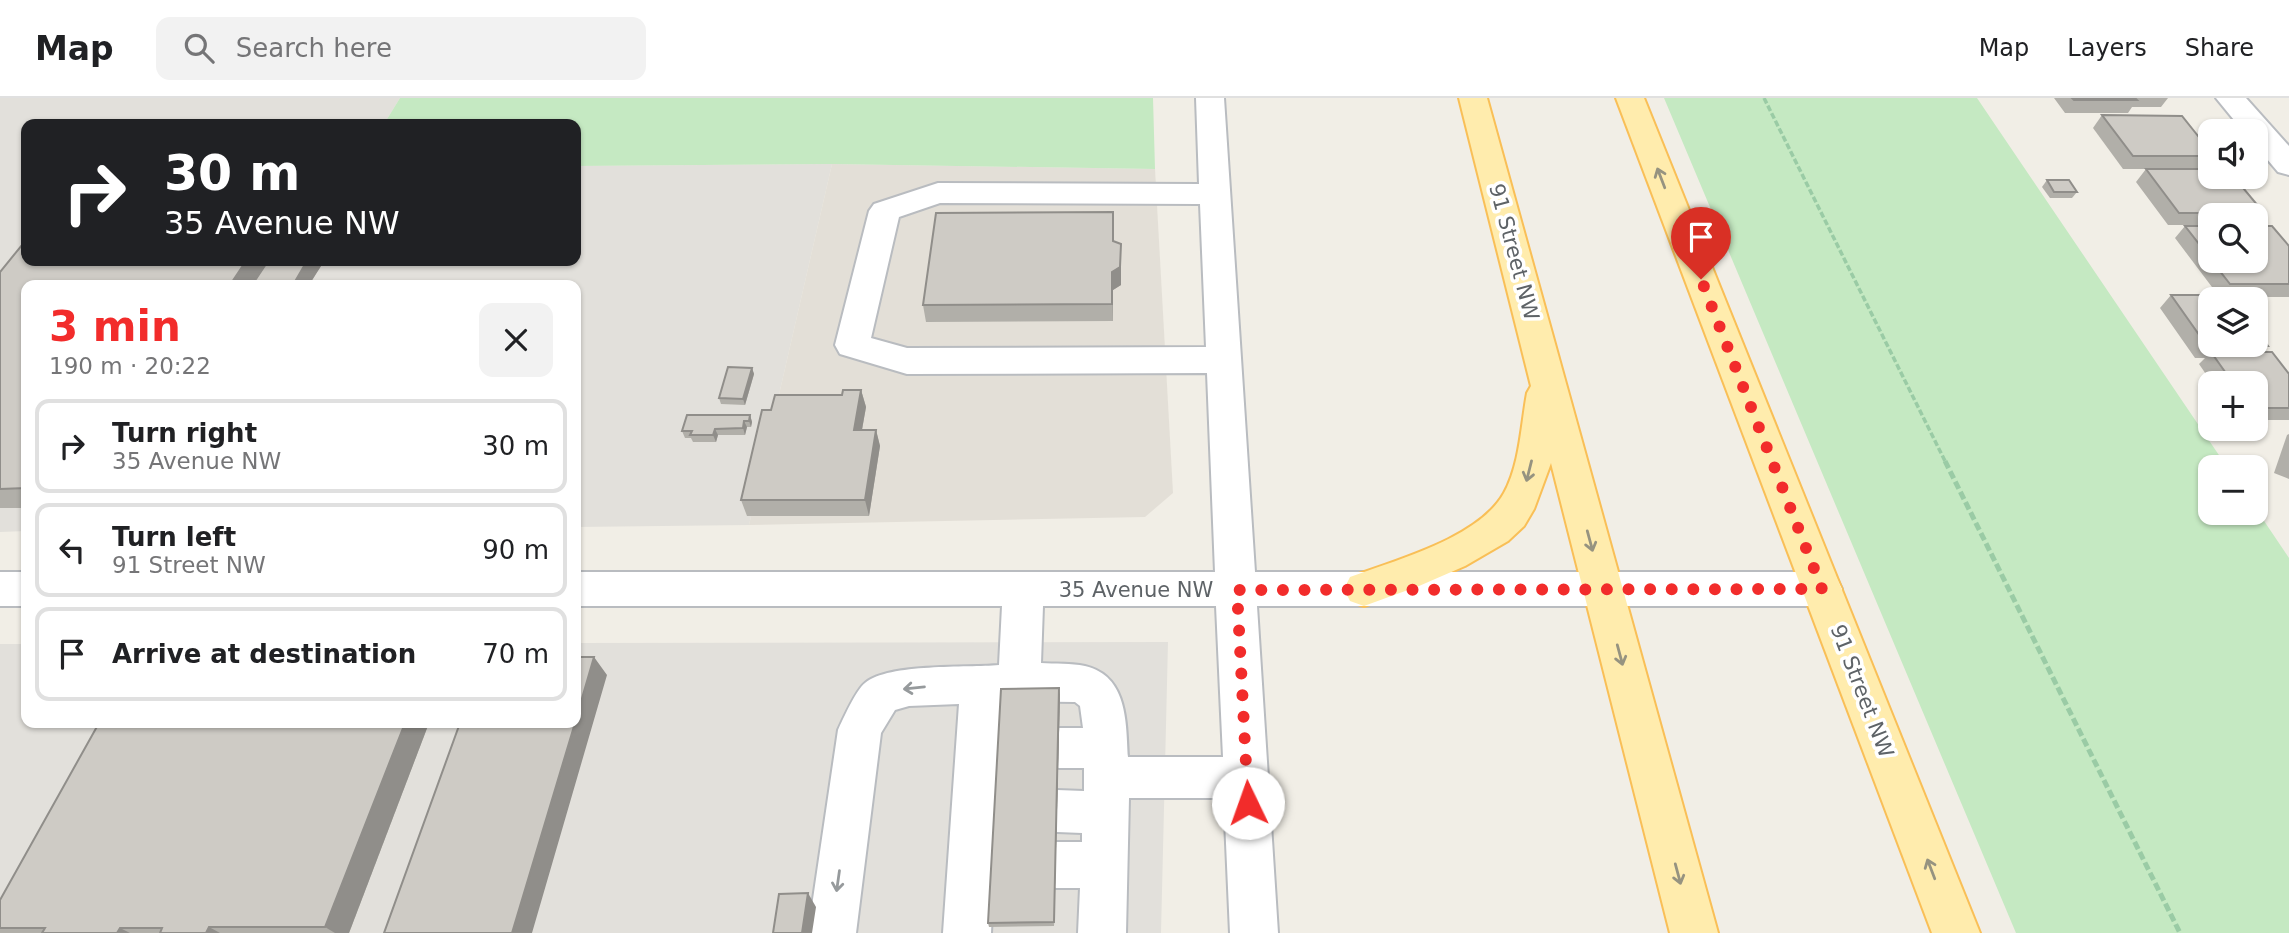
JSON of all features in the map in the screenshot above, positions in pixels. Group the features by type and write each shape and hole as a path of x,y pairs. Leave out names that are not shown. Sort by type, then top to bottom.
{"main road":[{"name":"91 Street NW","path":"1473,98 1694,933"},
{"name":"91 Street NW","path":"1630,98 1956,933"},
{"path":"1364,589 1452,553 1479,540 1502,523 1520,501 1528,479 1548,380"}],"street":[{"path":"1210,98 1254,933"},
{"path":"2230,98 2289,165"},
{"path":"1215,194 938,193 885,211 852,345 906,361 1224,360"},
{"path":"0,589 21,589"},
{"name":"35 Avenue NW","path":"581,589 1822,589"},
{"path":"967,933 982,867 989,746 1023,590"},
{"path":"832,933 860,730 880,696 909,687 1001,683 1084,684 1099,696 1104,716 1106,780 1102,933"},
{"path":"1059,748 1106,780"},
{"path":"1057,811 1106,780 1246,777"},
{"path":"1056,864 1105,865"}],"path":[{"path":"1764,98 2180,933"}],"shaded area":[{"path":"0,98 400,98 387,119 21,119 21,266 581,266 581,166 832,164 749,525 581,527 581,280 21,280 21,531 0,532"},
{"path":"832,164 1155,169 1173,493 1145,517 749,525"},
{"path":"1168,642 1161,933 0,933 0,644 21,644 21,728 581,728 581,643"}],"green space":[{"path":"400,98 1153,98 1155,169 832,164 581,166 581,119 387,119"},
{"path":"1664,98 1977,98 2198,424 2198,441 2209,441 2219,455 2198,455 2198,525 2267,525 2289,558 2289,933 2016,933"}],"building":[{"path":"2072,98 2135,98 2137,100 2074,100"},
{"path":"2102,115 2182,116 2198,136 2198,156 2133,156"},
{"path":"2146,169 2198,169 2198,189 2244,189 2256,203 2198,203 2198,213 2179,213"},
{"path":"2047,180 2069,180 2077,192 2054,192"},
{"path":"1113,212 1113,241 1121,244 1120,267 1112,272 1112,304 923,305 936,213"},
{"path":"2185,226 2198,226 2198,243"},
{"path":"2268,226 2272,226 2289,246 2289,284 2230,284 2221,273 2268,273"},
{"path":"21,246 21,266 243,266 233,280 21,280 21,488 0,489 0,272"},
{"path":"265,266 304,266 296,280 255,280"},
{"path":"2171,295 2198,295 2198,333"},
{"path":"2268,352 2272,352 2289,374 2289,408 2268,408 2268,371 2224,371 2215,357 2268,357"},
{"path":"728,367 752,368 743,399 719,398"},
{"path":"843,390 861,390 854,430 876,430 865,500 741,500 762,410 771,410 775,395 842,395"},
{"path":"687,415 750,415 749,421 744,421 743,428 715,429 713,435 690,435 692,431 682,431"},
{"path":"581,657 594,657 581,702"},
{"path":"1059,688 1054,922 988,923 1001,689"},
{"path":"96,728 403,728 325,927 209,927 206,933 160,933 162,928 120,928 117,933 42,933 45,928 0,928 0,900"},
{"path":"458,728 574,728 512,933 384,933"},
{"path":"808,893 802,933 773,933 779,894"}],"route":[{"path":"1248,803 1237,590 1822,589 1701,279"}]}
